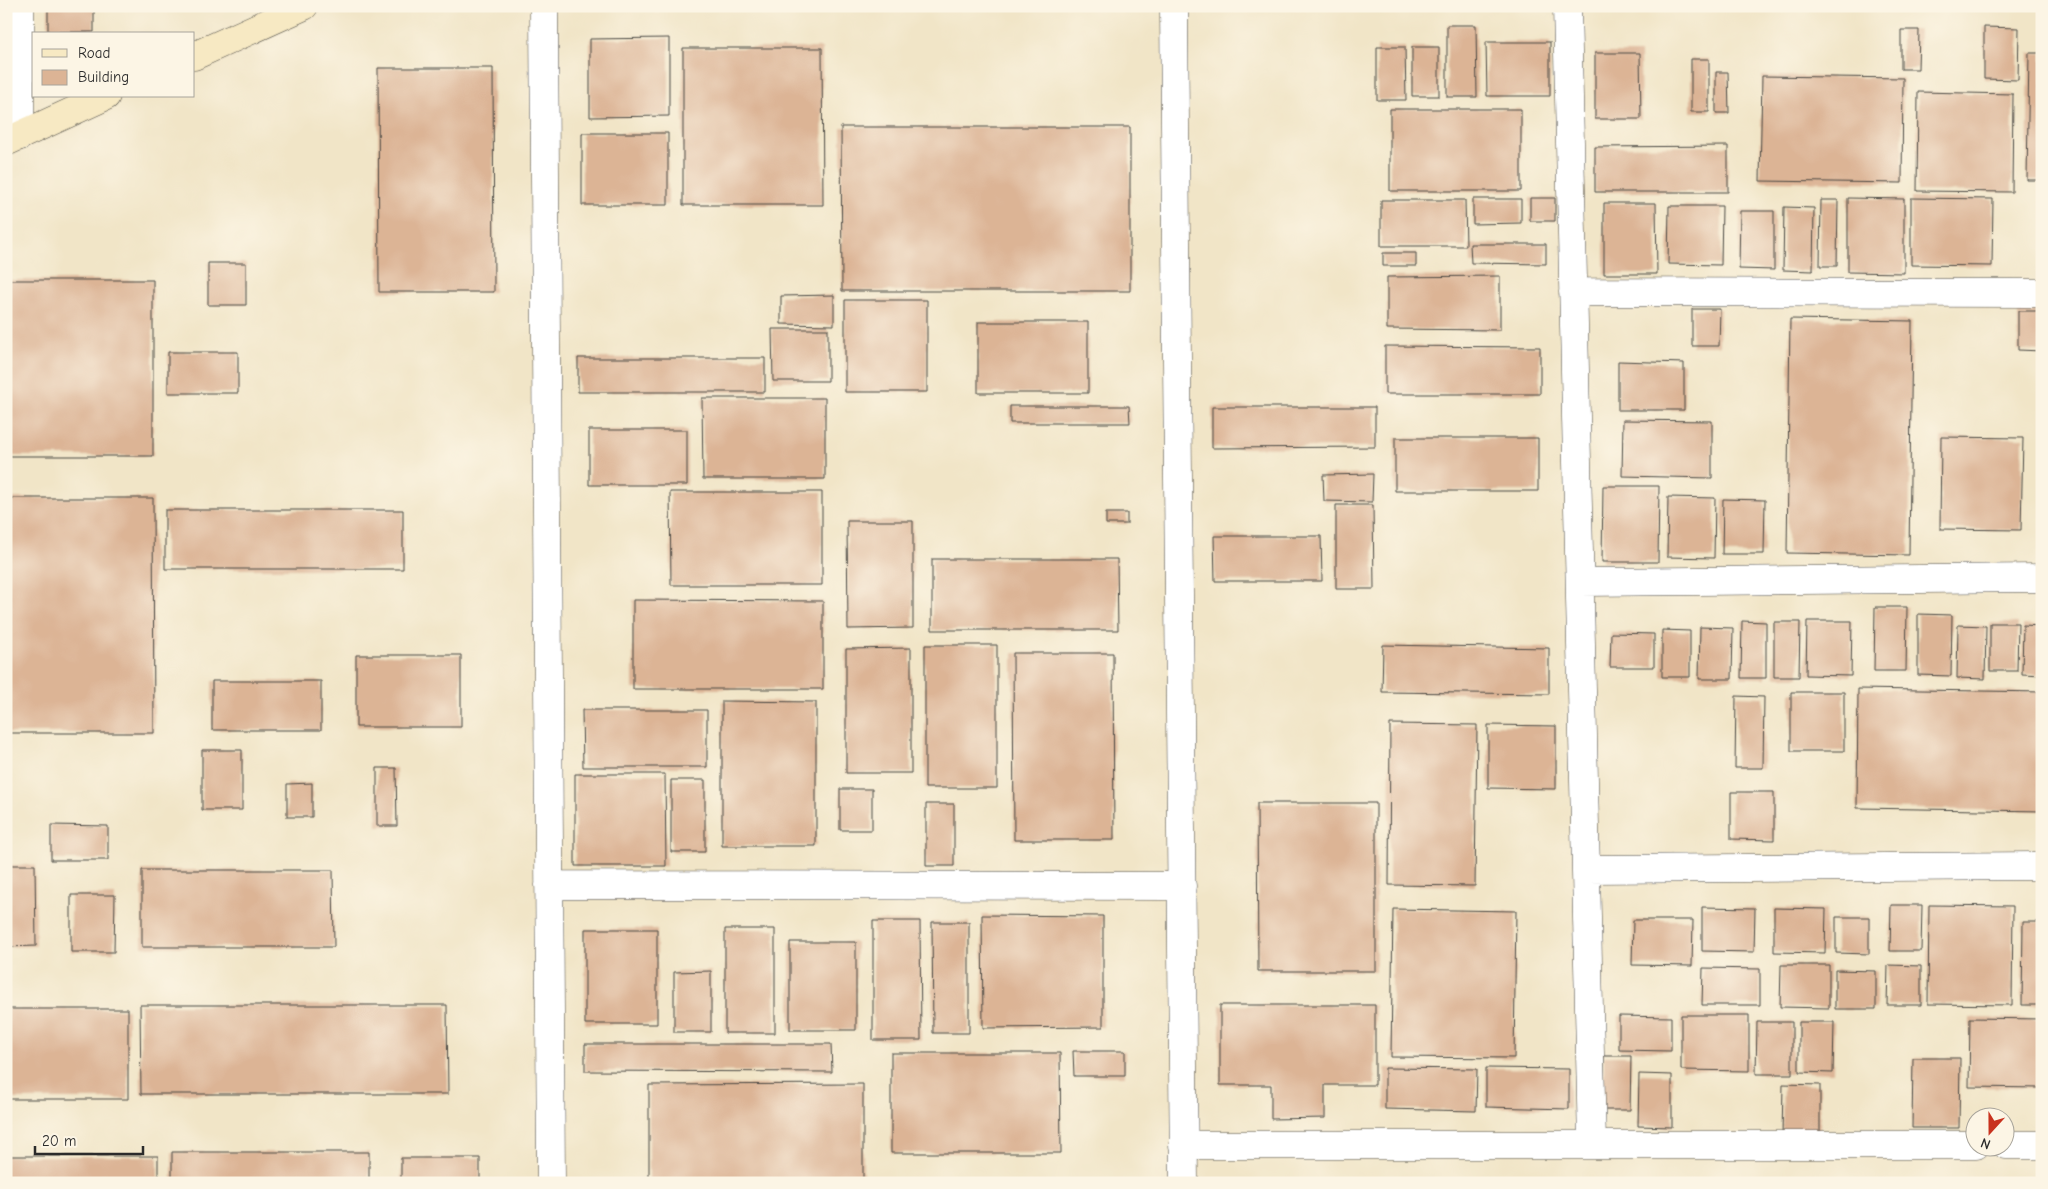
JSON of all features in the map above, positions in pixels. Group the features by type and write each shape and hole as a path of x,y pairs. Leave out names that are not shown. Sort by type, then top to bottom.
{"street":[{"path":"20,6 13,139 102,98"},
{"path":"195,56 304,6"},
{"path":"544,6 551,1183"},
{"path":"1174,6 1184,1183"},
{"path":"1567,6 1592,1145"},
{"path":"1573,292 2042,293"},
{"path":"1580,582 2042,578"},
{"path":"1586,869 2042,866"},
{"path":"549,885 1182,886"},
{"path":"1184,1145 1966,1145"},
{"path":"2016,1145 2042,1145"}],"building":[{"path":"48,6 94,6 94,32 48,32"},
{"path":"1447,25 1476,25 1477,97 1447,97"},
{"path":"1984,27 2019,28 2018,80 1984,79"},
{"path":"1901,30 1919,30 1918,69 1901,69"},
{"path":"669,38 669,116 590,117 590,39"},
{"path":"1486,42 1550,42 1550,96 1487,96"},
{"path":"1377,47 1405,47 1406,100 1377,100"},
{"path":"1412,47 1439,47 1439,96 1412,96"},
{"path":"683,48 822,48 823,205 683,205"},
{"path":"1595,53 1640,53 1641,119 1595,119"},
{"path":"2029,53 2042,53 2042,180 2027,180"},
{"path":"1691,59 1709,59 1709,112 1691,112"},
{"path":"378,68 493,68 494,292 379,292"},
{"path":"1716,72 1728,72 1729,113 1716,113"},
{"path":"1762,76 1903,78 1902,183 1760,181"},
{"path":"1918,92 2013,94 2012,192 1917,191"},
{"path":"1390,109 1521,109 1521,191 1390,191"},
{"path":"841,127 1130,127 1130,291 842,291"},
{"path":"582,133 668,133 668,205 582,205"},
{"path":"1728,146 1728,192 1595,192 1595,147"},
{"path":"1530,198 1555,198 1555,221 1530,221"},
{"path":"1848,198 1904,199 1904,273 1848,272"},
{"path":"1911,198 1993,199 1992,266 1911,265"},
{"path":"1473,199 1521,199 1521,223 1473,224"},
{"path":"1381,200 1465,200 1466,246 1381,246"},
{"path":"1821,200 1838,200 1837,266 1820,266"},
{"path":"1604,203 1656,203 1657,274 1604,274"},
{"path":"1669,206 1722,206 1721,265 1668,264"},
{"path":"1784,207 1814,208 1813,271 1783,270"},
{"path":"1740,211 1774,211 1774,270 1739,269"},
{"path":"1470,244 1546,244 1546,264 1471,263"},
{"path":"1383,253 1416,253 1416,266 1383,266"},
{"path":"208,263 246,263 246,305 208,305"},
{"path":"1500,276 1500,330 1387,329 1387,277"},
{"path":"6,280 153,280 153,456 6,456"},
{"path":"834,295 834,325 781,324 781,296"},
{"path":"845,300 927,300 927,392 845,392"},
{"path":"1692,309 1720,309 1719,346 1692,346"},
{"path":"2018,311 2042,311 2042,351 2018,350"},
{"path":"1790,319 1912,321 1909,555 1787,553"},
{"path":"978,322 1088,322 1088,393 978,393"},
{"path":"772,329 828,329 828,381 773,381"},
{"path":"1385,346 1540,347 1540,394 1385,394"},
{"path":"168,352 238,352 238,393 168,393"},
{"path":"578,358 765,358 765,392 578,392"},
{"path":"1618,361 1684,363 1684,410 1618,410"},
{"path":"702,398 825,398 825,479 703,479"},
{"path":"1010,406 1129,406 1130,423 1010,423"},
{"path":"1212,407 1375,407 1375,447 1212,448"},
{"path":"1623,420 1712,421 1712,478 1622,476"},
{"path":"589,430 687,430 687,485 589,485"},
{"path":"1941,437 2023,438 2021,530 1940,529"},
{"path":"1395,438 1538,438 1538,491 1395,491"},
{"path":"1373,474 1372,502 1324,501 1323,475"},
{"path":"1603,486 1659,486 1658,562 1602,562"},
{"path":"670,492 822,492 822,585 671,585"},
{"path":"1668,497 1715,498 1714,558 1667,557"},
{"path":"6,498 153,498 154,733 6,733"},
{"path":"1723,499 1765,500 1764,554 1722,554"},
{"path":"1336,505 1373,505 1374,589 1336,589"},
{"path":"165,510 403,510 403,569 165,569"},
{"path":"1106,513 1127,513 1127,524 1106,524"},
{"path":"847,521 913,521 913,628 848,629"},
{"path":"1214,536 1321,536 1322,581 1215,581"},
{"path":"932,559 1117,559 1118,630 932,630"},
{"path":"633,600 823,601 823,689 633,689"},
{"path":"1875,607 1907,607 1906,671 1874,671"},
{"path":"1918,614 1952,615 1951,676 1918,675"},
{"path":"1742,621 1766,622 1766,678 1741,678"},
{"path":"1807,621 1852,621 1851,676 1806,675"},
{"path":"1774,622 1800,622 1799,677 1774,677"},
{"path":"1990,623 2018,623 2017,671 1990,671"},
{"path":"1958,625 1986,626 1985,679 1957,678"},
{"path":"2023,625 2042,626 2042,675 2022,674"},
{"path":"1700,627 1733,628 1732,679 1699,679"},
{"path":"1662,630 1690,631 1690,677 1662,677"},
{"path":"1611,633 1654,634 1654,667 1610,667"},
{"path":"925,645 997,645 997,788 925,788"},
{"path":"1383,645 1549,648 1549,694 1382,692"},
{"path":"911,648 911,773 846,773 846,649"},
{"path":"1013,653 1113,653 1114,840 1014,840"},
{"path":"356,655 461,655 461,727 356,727"},
{"path":"212,681 321,681 321,730 212,730"},
{"path":"1858,689 2042,692 2042,811 1857,808"},
{"path":"1791,692 1844,692 1844,751 1791,751"},
{"path":"1736,696 1764,697 1763,768 1735,768"},
{"path":"722,701 816,702 816,846 722,846"},
{"path":"582,710 707,710 707,767 583,767"},
{"path":"1390,724 1477,725 1475,886 1389,885"},
{"path":"1488,725 1556,726 1556,789 1488,788"},
{"path":"202,750 242,750 242,810 202,810"},
{"path":"377,768 396,768 397,826 377,826"},
{"path":"575,774 665,774 666,866 575,866"},
{"path":"671,780 705,780 705,852 671,852"},
{"path":"312,783 312,817 287,817 287,784"},
{"path":"840,789 872,789 872,830 840,830"},
{"path":"1731,792 1774,792 1774,840 1731,839"},
{"path":"1257,803 1376,803 1376,971 1258,971"},
{"path":"926,804 954,804 954,866 926,866"},
{"path":"51,825 108,826 108,860 51,860"},
{"path":"6,865 35,865 36,946 6,947"},
{"path":"142,870 333,870 334,947 142,947"},
{"path":"71,895 115,895 114,952 71,952"},
{"path":"1891,905 1922,905 1921,951 1890,951"},
{"path":"1929,905 2013,906 2012,1005 1928,1004"},
{"path":"1702,907 1755,908 1754,952 1702,951"},
{"path":"1774,908 1826,909 1825,953 1774,952"},
{"path":"1393,909 1516,911 1514,1058 1391,1057"},
{"path":"982,915 1103,916 1103,1027 983,1028"},
{"path":"1836,917 1869,917 1869,954 1836,953"},
{"path":"1633,920 1693,920 1692,966 1632,965"},
{"path":"873,921 920,921 921,1040 873,1040"},
{"path":"932,922 969,922 969,1033 933,1033"},
{"path":"2023,922 2042,922 2042,1005 2022,1005"},
{"path":"585,929 657,929 657,1024 585,1024"},
{"path":"725,929 775,929 775,1033 725,1033"},
{"path":"790,942 856,942 856,1030 790,1030"},
{"path":"1781,965 1829,965 1829,1008 1780,1007"},
{"path":"1888,965 1921,966 1921,1005 1887,1005"},
{"path":"1703,968 1760,969 1760,1005 1702,1005"},
{"path":"1835,970 1876,971 1876,1009 1835,1009"},
{"path":"711,971 711,1032 674,1032 674,972"},
{"path":"140,1005 447,1005 448,1094 141,1094"},
{"path":"1220,1005 1375,1005 1375,1085 1325,1085 1325,1118 1271,1119 1271,1085 1220,1085"},
{"path":"6,1009 128,1009 128,1099 6,1099"},
{"path":"1681,1015 1749,1015 1749,1071 1681,1070"},
{"path":"1619,1016 1671,1017 1671,1051 1619,1050"},
{"path":"1970,1018 2042,1019 2042,1088 1969,1087"},
{"path":"1757,1022 1792,1022 1792,1074 1756,1074"},
{"path":"1799,1022 1834,1022 1833,1073 1799,1072"},
{"path":"585,1044 831,1044 832,1072 585,1071"},
{"path":"1073,1051 1125,1051 1125,1076 1074,1076"},
{"path":"891,1053 1060,1053 1061,1153 891,1153"},
{"path":"1604,1056 1631,1056 1630,1110 1603,1110"},
{"path":"1913,1058 1960,1058 1959,1128 1912,1128"},
{"path":"1385,1068 1477,1069 1476,1111 1385,1109"},
{"path":"1486,1068 1569,1069 1569,1109 1486,1107"},
{"path":"1639,1074 1672,1075 1672,1127 1638,1126"},
{"path":"863,1084 863,1183 649,1183 649,1085"},
{"path":"1783,1084 1820,1085 1820,1136 1782,1136"},
{"path":"172,1152 369,1152 369,1183 172,1183"},
{"path":"6,1156 158,1156 158,1183 6,1183"},
{"path":"401,1158 480,1158 480,1183 401,1183"}]}
